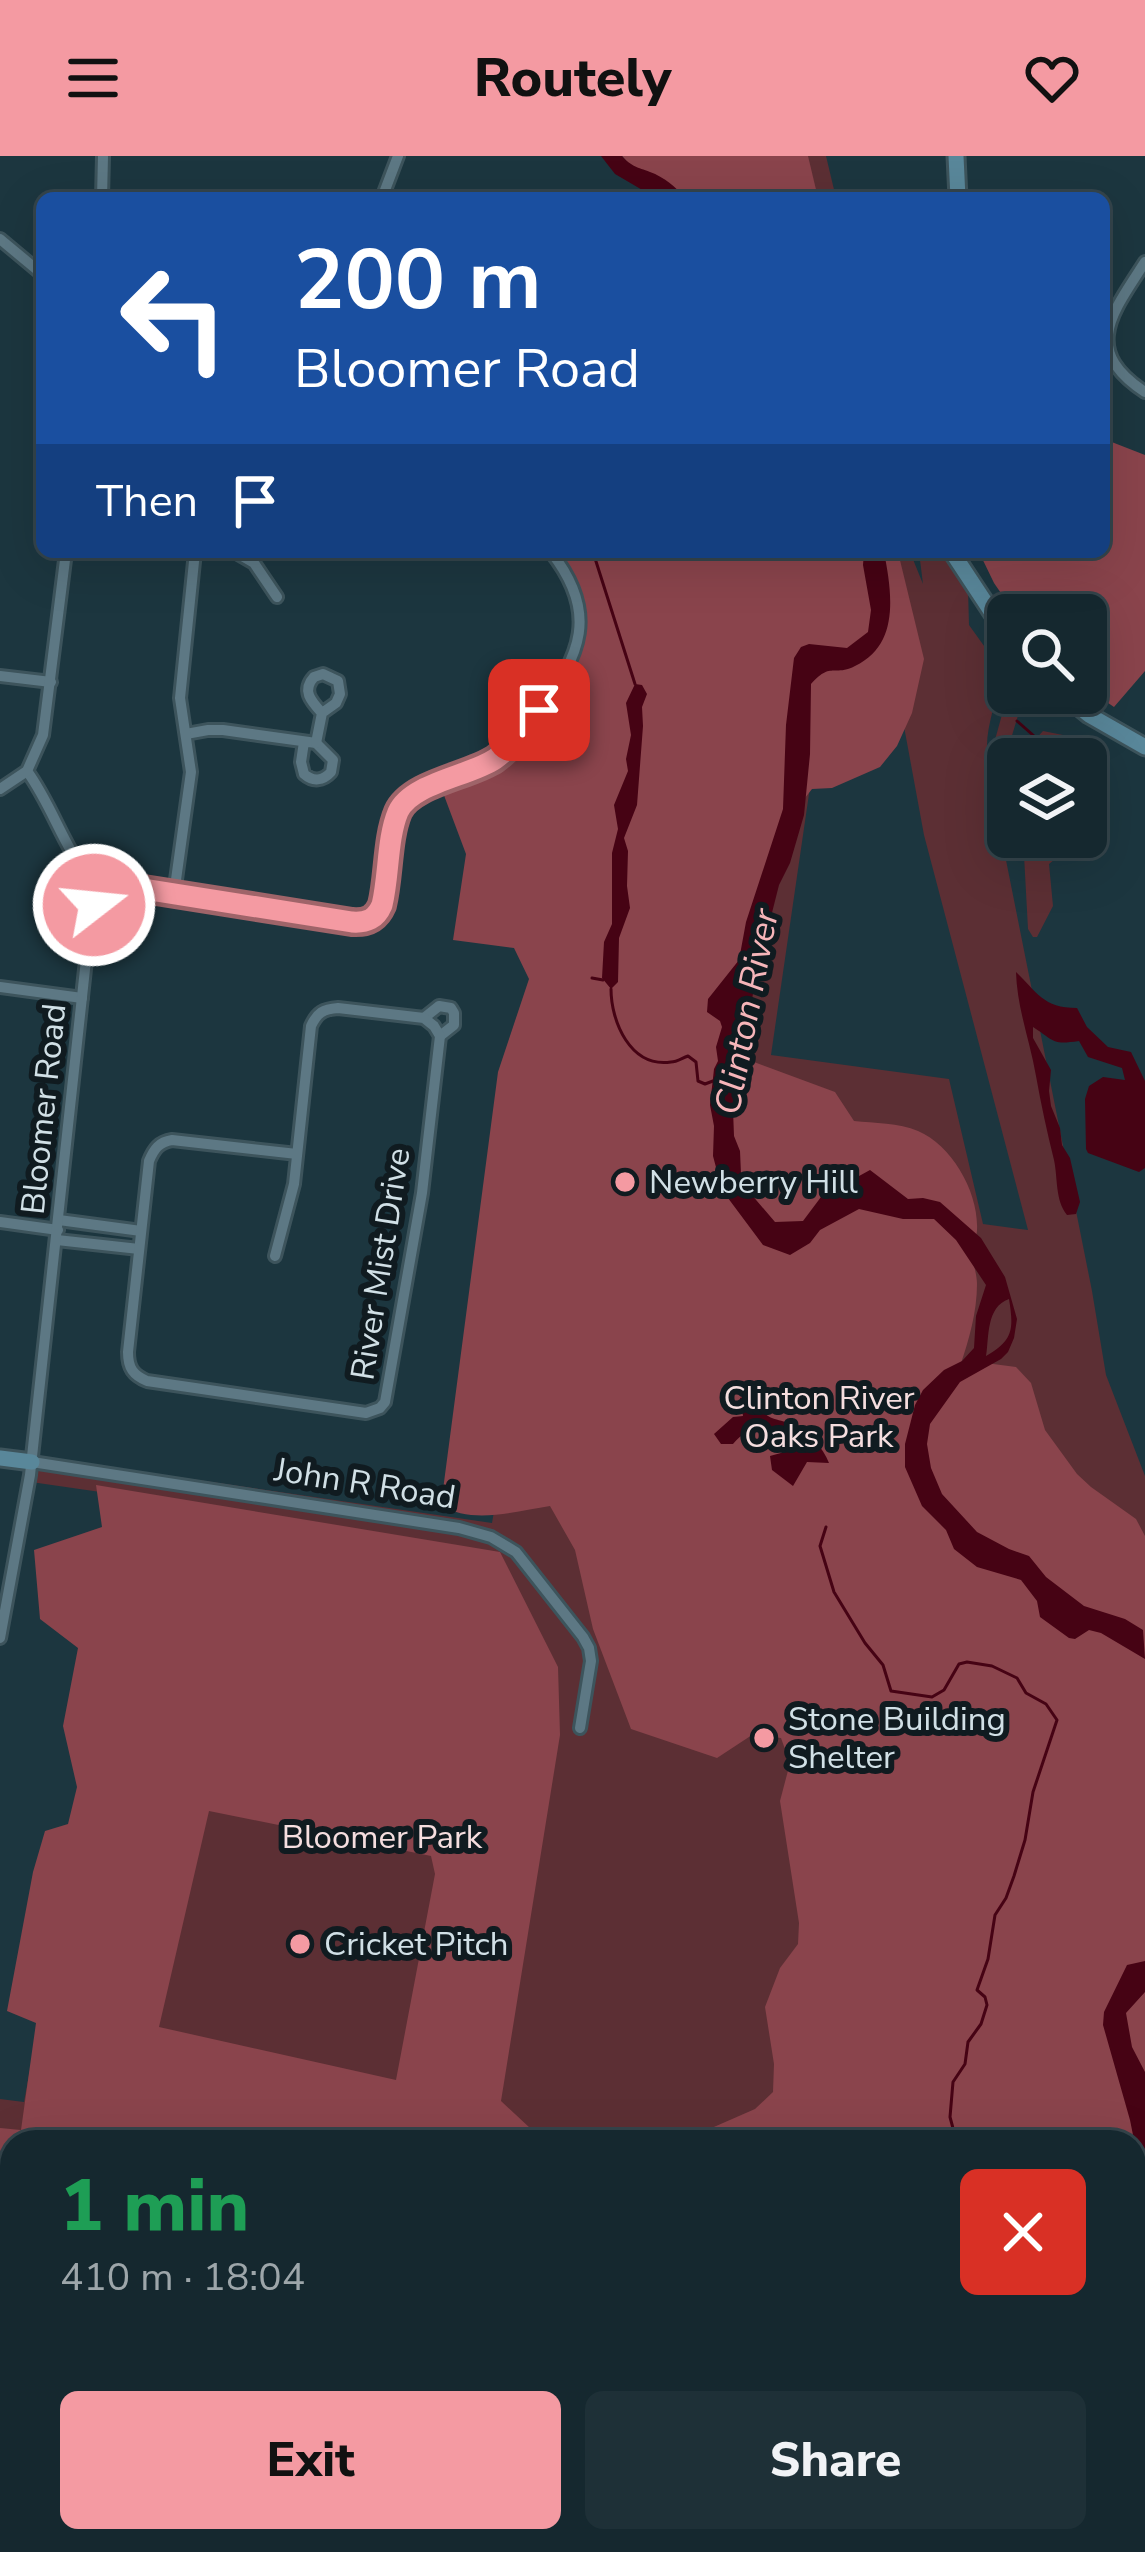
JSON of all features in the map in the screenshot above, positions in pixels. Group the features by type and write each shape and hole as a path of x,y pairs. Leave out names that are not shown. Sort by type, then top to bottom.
{"street":[{"path":"101,192 103,156"},
{"path":"384,192 398,156"},
{"path":"956,156 958,192"},
{"path":"0,239 36,269"},
{"path":"1110,326 1115,309 1145,262"},
{"path":"1110,356 1119,372 1145,392"},
{"path":"0,789 27,771 44,735 65,558"},
{"path":"174,894 191,772 180,698 194,558"},
{"path":"245,558 277,596"},
{"name":"Bloomer Road","path":"0,1638 32,1462 91,914 99,897 116,886 352,922 372,919 382,905 401,807 428,788 480,767 510,746 567,671 578,646 580,619 574,588 555,558"},
{"path":"956,558 987,605"},
{"path":"0,676 51,682"},
{"path":"186,734 223,730 310,742 322,713"},
{"path":"1089,714 1145,747"},
{"path":"27,771 86,875"},
{"path":"0,987 82,998"},
{"path":"275,1256 291,1200 311,1026 318,1013 338,1008 424,1018 440,1036 454,1025 451,1008 439,1006 424,1018"},
{"name":"River Mist Drive","path":"298,1154 172,1141 154,1149 149,1160 128,1362 140,1378 366,1413 380,1408 390,1386 421,1206 440,1036"},
{"path":"0,1222 140,1249"},
{"path":"58,1230 141,1231"},
{"name":"John R Road","path":"0,1458 459,1528 503,1543 525,1560 589,1648 590,1674 580,1728"}],"green space":[{"path":"622,156 808,156 817,192 654,192"},
{"path":"783,156 826,156 835,192 791,192"},
{"path":"1110,441 1145,455 1145,671 1114,707 1107,702 1107,594 1002,594 982,558 1110,558"},
{"name":"Clinton River Oaks Park","path":"554,558 899,558 924,659 912,713 897,746 880,767 832,788 812,789 801,803 790,807 738,1056 835,1092 854,1121 918,1131 942,1147 968,1186 976,1216 972,1257 976,1305 960,1366 978,1362 1016,1367 1031,1383 1045,1430 1077,1474 1136,1519 1145,1536 1145,2130 707,2130 755,2109 773,2092 774,2064 765,2007 780,1968 798,1944 799,1923 780,1801 790,1763 781,1738 752,1735 717,1758 631,1729 593,1629 575,1550 550,1506 480,1515 441,1505 498,1072 529,979 514,948 453,940 466,854 442,790 494,760 559,684 580,619"},
{"path":"609,558 912,558 923,584 920,558 967,558 969,625 987,650 987,714 992,714 987,738 987,858 1006,858 1106,1375 1145,1476 1145,2130 0,2130 0,2099 24,2102 135,1497 31,1482 34,1456 492,1523 505,1446","holes":["903,721 924,835 1028,1230 983,1224 949,1079 771,1055 810,787"]},
{"path":"1002,714 1018,714 1011,738 996,738"},
{"path":"1043,731 1063,735 1062,738 1037,738"},
{"path":"1024,858 1056,858 1049,864 1053,906 1037,937 1028,929"},
{"name":"Bloomer Park","path":"96,1485 500,1552 558,1667 560,1735 501,2101 532,2130 21,2130 36,2023 7,2011 45,1831 68,1824 77,1787 63,1726 78,1648 40,1619 34,1550 102,1527","holes":["209,1811 431,1856 435,1874 396,2080 159,2027"]}],"water":[{"path":"601,156 622,156 680,192 646,192 615,174"},
{"name":"Clinton River","path":"864,558 885,558 890,601 880,645 848,669 823,673 811,684 804,815 779,885 755,980 752,1000 759,1028 746,1034 740,1051 743,1064 733,1110 741,1174 775,1222 803,1221 821,1197 870,1170 908,1199 940,1202 981,1238 1005,1277 1017,1319 1014,1338 1001,1359 960,1382 930,1424 931,1468 942,1494 977,1532 1029,1556 1046,1577 1084,1606 1143,1630 1145,1659 1101,1633 1089,1630 1069,1638 1040,1617 1037,1601 1021,1580 977,1567 954,1549 946,1530 922,1506 905,1467 905,1444 915,1405 923,1390 974,1348 976,1316 986,1285 956,1240 934,1219 903,1219 859,1209 820,1230 790,1255 763,1245 722,1190 713,1156 710,1105 722,1027 707,1012 708,999 739,960 746,922 783,809 794,658 809,644 847,648 868,632 871,610","holes":["1009,1299 1011,1326 1002,1345 986,1356 992,1316"]},
{"path":"635,684 642,685 647,694 642,707 637,805 624,838 630,908 619,938 618,982 611,989 602,978 604,942 612,924 612,853 618,829 614,805 628,771 631,735 626,703"},
{"path":"1016,972 1048,1002 1077,1008 1087,1027 1108,1047 1131,1052 1145,1081 1145,1168 1139,1172 1086,1149 1089,1086 1103,1077 1125,1080 1122,1068 1088,1057 1079,1041 1054,1041 1033,1027 1033,1038 1051,1070 1051,1106 1070,1158 1080,1202 1076,1214 1067,1215 1059,1196"},
{"path":"759,1394 766,1414 805,1432 829,1463 807,1462 793,1486 772,1470 770,1456 788,1451 769,1433 755,1430 733,1444 721,1444 714,1434 733,1417 743,1416 740,1398"},
{"path":"1145,1961 1145,1992 1126,2013 1132,2047 1145,2072 1145,2130 1132,2130 1103,2025 1104,2012 1127,1965"}],"waterway":[{"path":"595,558 635,684"},
{"path":"1017,721 1038,738"},
{"path":"592,978 603,980"},
{"name":"Clinton River","path":"611,989 619,1028 634,1050 657,1062 688,1056 696,1062 698,1081 713,1081"},
{"path":"826,1527 820,1546 834,1592 883,1665 891,1691 932,1697 944,1690 959,1664 992,1666 1017,1678 1026,1693 1046,1704 1057,1720 1033,1792 1014,1876 995,1915 977,1990 987,2005 968,2042 965,2064 953,2082 953,2130"}],"place":[{"name":"Newberry Hill","path":"625,1182"},
{"name":"Stone Building Shelter","path":"764,1738"},
{"name":"Cricket Pitch","path":"300,1944"}],"route":[{"path":"94,905 116,886 367,922 382,905 401,807 428,788 494,760 539,710"}]}
